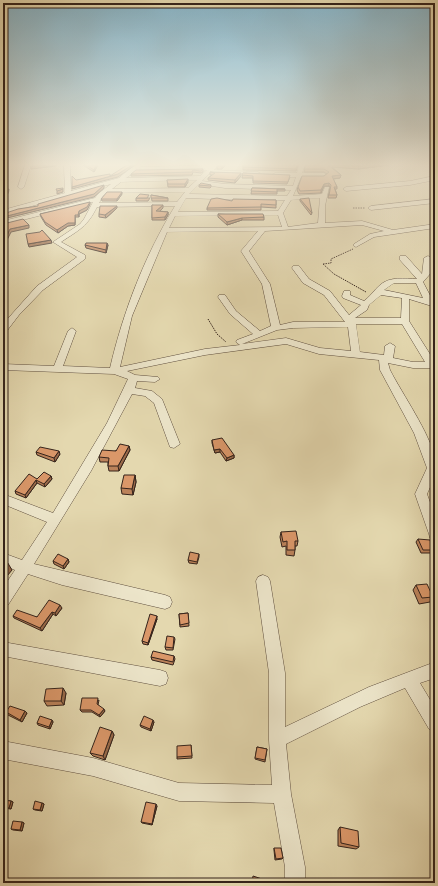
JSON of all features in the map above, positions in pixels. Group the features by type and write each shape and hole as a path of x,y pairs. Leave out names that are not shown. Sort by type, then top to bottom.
{"street":[{"path":"3,212 20,206"},
{"path":"3,223 73,206"},
{"path":"3,330 16,313 40,288 81,259 82,257 74,254 56,242 82,225 87,220 93,206"},
{"path":"114,372 120,343 128,316 145,272 178,206"},
{"path":"280,213 284,206"},
{"path":"321,206 320,216 322,225"},
{"path":"371,208 384,206"},
{"path":"3,207 14,208"},
{"path":"173,214 280,213"},
{"path":"280,213 286,229"},
{"path":"165,230 286,229 362,223 390,231"},
{"path":"356,245 372,235 390,231 435,226"},
{"path":"262,229 245,251 266,284 275,318 273,329"},
{"path":"403,258 420,280 428,299 426,302"},
{"path":"350,321 378,294 383,286 393,281 420,280 426,274 428,258"},
{"path":"296,268 306,280 327,293 350,321 354,331 356,354"},
{"path":"347,293 346,296 366,304"},
{"path":"378,294 406,296 435,305"},
{"path":"406,296 404,302 406,313 405,322 434,366"},
{"path":"222,297 233,311 258,334"},
{"path":"225,349 258,334 293,325 350,321 405,322"},
{"path":"273,329 286,341 313,350 385,358 413,365 434,366"},
{"path":"57,368 72,331"},
{"path":"114,372 225,349 286,341"},
{"path":"390,346 385,358 385,370 419,433 433,468 422,494 435,534"},
{"path":"3,367 57,368 123,373 131,384 148,393 158,401 174,444"},
{"path":"131,384 155,379"},
{"path":"3,600 56,520 87,468 126,398 131,384"},
{"path":"3,499 56,520"},
{"path":"3,559 25,568 165,602"},
{"path":"263,581 277,673 277,740 282,794 295,867 295,883"},
{"path":"3,649 160,678"},
{"path":"277,740 408,679 435,670"},
{"path":"408,679 435,723"},
{"path":"3,750 93,767 179,792 282,794"}],"path":[{"path":"353,208 371,208"},
{"path":"356,245 354,249 331,258 331,263 323,264 334,274 367,292 378,294"},
{"path":"208,319 218,334 228,345 225,349"}],"building":[{"path":"45,206 3,217 3,214 18,209"},
{"path":"72,206 87,206 79,211 78,215 75,215 75,223 68,223 57,230 45,222 40,214"},
{"path":"100,206 117,206 105,215 99,214"},
{"path":"152,206 161,206 156,211 168,212 165,217 152,218"},
{"path":"208,206 261,206 261,207 207,208"},
{"path":"306,206 311,206 312,213"},
{"path":"218,214 263,214 264,217 242,218 227,222"},
{"path":"23,219 29,225 10,229 6,237 3,250 3,224"},
{"path":"42,230 51,240 28,244 26,234 40,232"},
{"path":"86,243 107,243 106,250 85,245"},
{"path":"222,438 234,455 227,458 220,449 214,450 212,440"},
{"path":"120,444 129,446 118,466 108,466 109,458 99,457 102,450 116,451"},
{"path":"40,447 59,451 54,458 36,452"},
{"path":"44,472 51,476 44,484 36,480 25,495 15,491 29,474 37,479"},
{"path":"124,475 135,475 132,489 121,488"},
{"path":"296,531 298,541 295,541 295,550 287,550 287,541 283,542 281,532"},
{"path":"418,539 430,540 433,550 423,550"},
{"path":"190,552 199,554 197,562 188,560"},
{"path":"58,554 68,559 63,566 53,561"},
{"path":"427,584 433,597 422,598 416,585"},
{"path":"49,600 60,605 55,613 52,612 40,628 13,616 17,610 37,617"},
{"path":"188,613 189,623 180,625 179,614"},
{"path":"150,614 157,616 148,643 142,641"},
{"path":"167,636 174,637 173,648 165,647"},
{"path":"153,651 174,656 173,662 151,657"},
{"path":"63,688 61,701 44,701 46,689"},
{"path":"82,698 98,698 97,704 104,709 99,715 91,710 80,710"},
{"path":"10,706 25,711 20,720 6,712"},
{"path":"40,716 52,720 49,727 37,723"},
{"path":"144,716 153,720 150,729 140,725"},
{"path":"100,727 112,731 103,756 90,753"},
{"path":"191,745 192,756 177,757 177,746"},
{"path":"257,747 267,749 265,760 255,758"},
{"path":"3,800 11,801 9,808 3,807"},
{"path":"35,801 42,803 40,810 33,809"},
{"path":"146,802 156,804 152,824 141,822"},
{"path":"13,821 22,822 20,830 11,829"},
{"path":"340,827 358,831 359,847 341,843"},
{"path":"274,848 281,848 283,858 276,859"},
{"path":"253,876 265,880 265,883 252,883"},
{"path":"238,879 239,883 223,883 223,881"}]}
